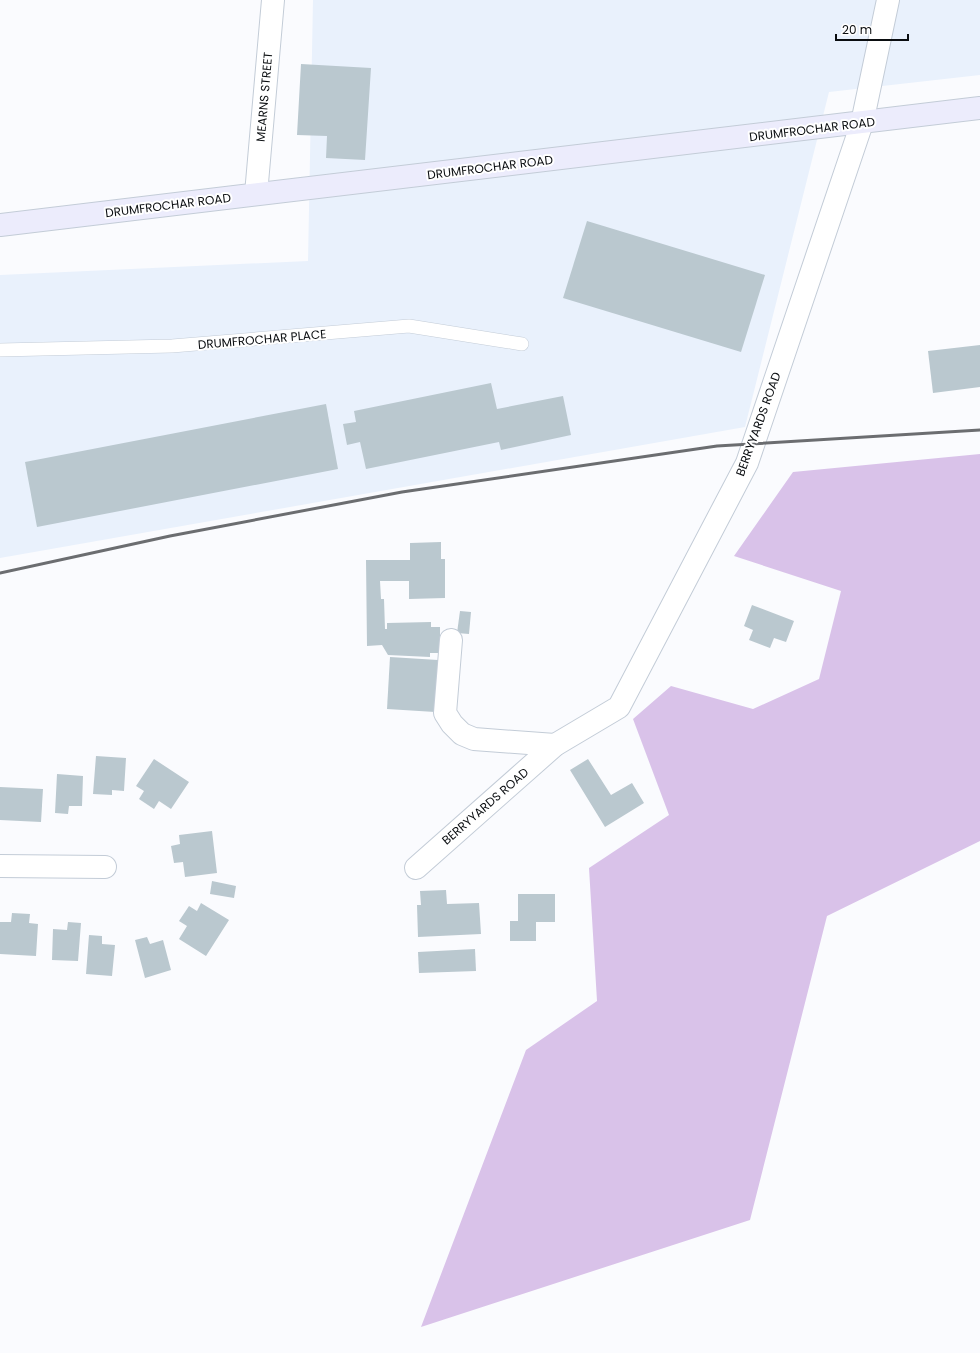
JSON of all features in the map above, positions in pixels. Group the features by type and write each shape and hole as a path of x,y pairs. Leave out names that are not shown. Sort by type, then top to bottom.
{"main road":[{"name":"DRUMFROCHAR ROAD","path":"0,225 980,108"}],"street":[{"name":"MEARNS STREET","path":"256,194 273,0"},
{"name":"BERRYYARDS ROAD","path":"416,868 555,745 618,707 747,463 862,123 888,0"},
{"path":"450,640 445,713 452,724 462,734 474,739 555,745"},
{"path":"0,866 105,867"}],"lane":[{"name":"DRUMFROCHAR PLACE","path":"0,350 172,346 409,326 522,344"}],"shaded area":[{"path":"313,0 980,0 980,75 829,92 745,427 0,558 0,275 308,261"},
{"path":"980,454 980,841 827,916 750,1220 421,1327 526,1050 597,1001 589,868 669,815 633,719 671,686 753,709 819,679 841,591 734,556 793,472"}],"building":[{"path":"301,64 371,68 365,160 326,158 327,136 297,135"},
{"path":"587,221 765,275 741,352 563,298"},
{"path":"980,345 980,387 933,393 928,351"},
{"path":"491,383 497,409 563,396 571,435 501,450 499,442 366,469 360,442 347,445 343,424 356,422 354,411"},
{"path":"326,404 338,469 37,527 25,462"},
{"path":"441,542 441,559 445,559 445,598 409,599 409,581 380,581 381,599 384,599 385,629 387,629 387,623 431,622 431,627 440,627 440,653 430,653 430,657 388,655 382,645 367,646 366,560 410,560 410,543"},
{"path":"752,605 794,621 786,642 774,638 770,648 749,640 753,630 744,626"},
{"path":"460,611 471,612 469,634 457,633"},
{"path":"390,657 438,660 435,712 387,709"},
{"path":"96,756 126,758 124,791 112,790 112,795 93,794"},
{"path":"154,759 189,782 171,809 159,801 154,809 139,799 144,791 136,786"},
{"path":"588,759 611,795 632,783 644,803 605,827 570,770"},
{"path":"57,774 83,776 82,806 69,806 68,814 55,813"},
{"path":"0,787 43,789 41,822 0,820"},
{"path":"212,831 217,873 185,877 183,862 174,863 171,846 180,844 179,835"},
{"path":"212,881 236,886 234,898 210,894"},
{"path":"446,890 447,904 479,903 481,934 418,937 417,905 421,905 420,891"},
{"path":"518,894 555,894 555,922 536,922 536,941 510,941 510,921 518,921"},
{"path":"201,903 229,920 206,956 179,939 187,926 179,921 189,906 197,911"},
{"path":"12,913 30,914 29,923 38,924 36,956 0,954 0,922 11,922"},
{"path":"68,922 81,923 78,961 52,960 53,929 67,930"},
{"path":"89,935 102,936 102,944 115,945 112,976 86,974"},
{"path":"147,937 150,944 163,940 171,970 145,978 135,940"},
{"path":"475,949 476,971 419,973 418,952"}],"railway":[{"path":"0,573 170,536 402,492 717,446 980,430"}]}
